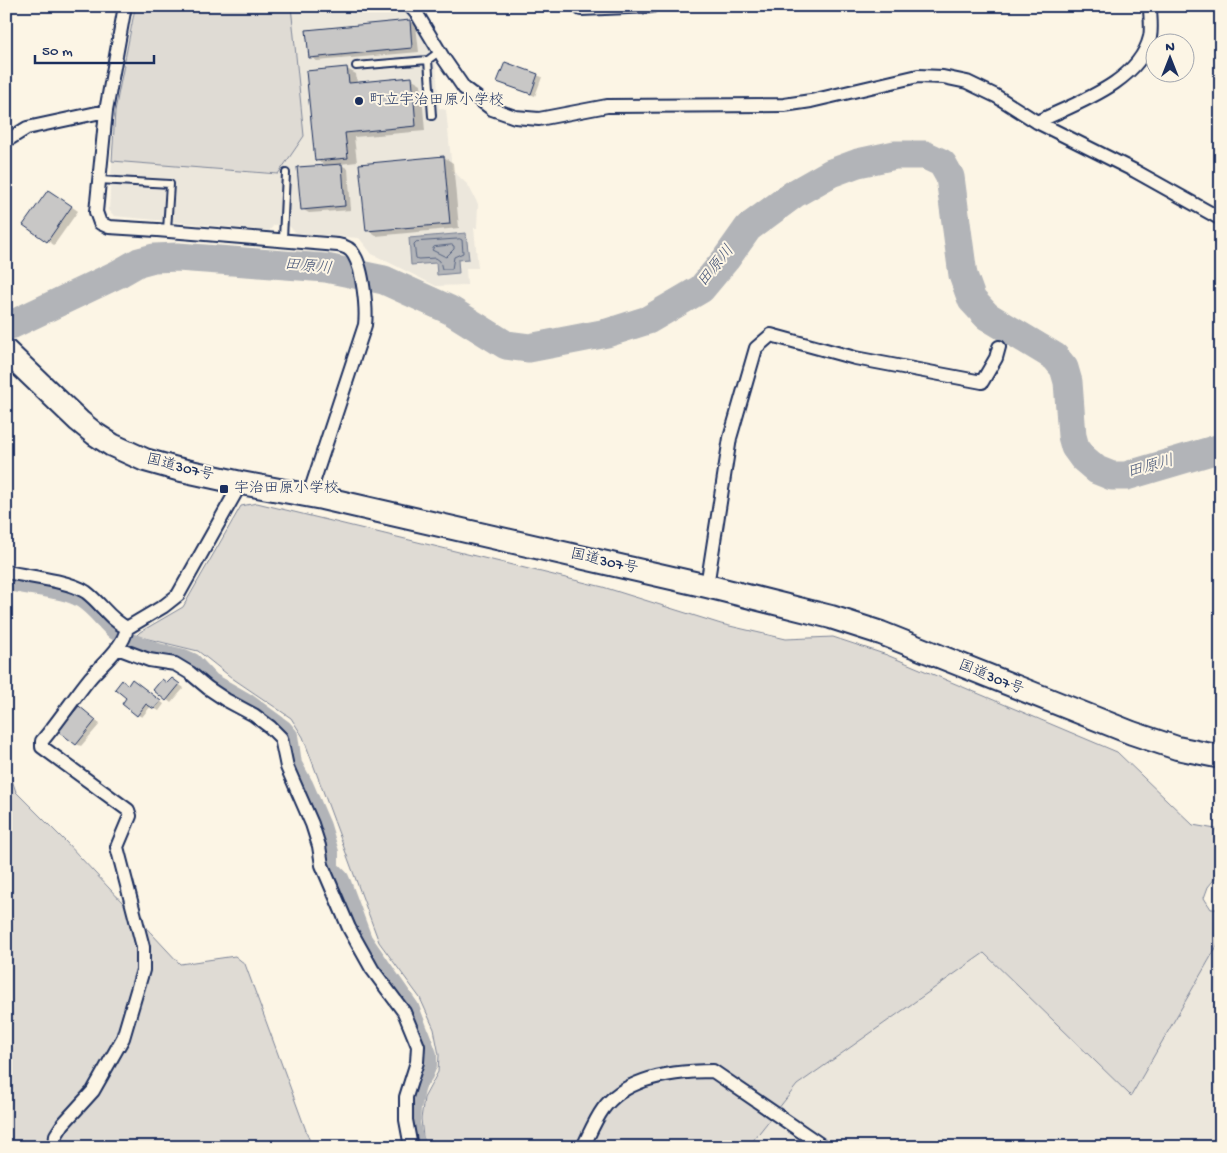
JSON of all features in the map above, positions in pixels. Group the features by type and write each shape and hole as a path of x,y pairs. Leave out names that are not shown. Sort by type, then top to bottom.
{"highway":[{"name":"国道307号","path":"6,351 79,421 112,445 161,466 241,483 308,494 707,586 831,617 881,633 1132,733 1177,748 1221,757"}],"street":[{"path":"125,6 106,111 99,180 96,212 97,218 104,226 283,239 342,246 354,255 362,285 366,315 363,335 308,494"},
{"path":"410,6 464,88 492,109 515,116 539,119 607,106 784,105 812,101 918,76 943,77 967,82 996,96 1037,122 1135,171 1221,219"},
{"path":"581,9 652,6"},
{"path":"1037,122 1102,90 1128,73 1143,57 1150,36 1150,6"},
{"path":"6,141 27,128 106,111"},
{"path":"707,586 730,438 756,348 771,335 854,358 982,382 996,358 999,346"},
{"path":"55,1147 56,1135 63,1124 93,1092 123,1038 143,970 143,947 117,847 130,816 128,810 42,748 42,741 89,679 125,638 127,628 164,606 178,595 241,483"},
{"path":"6,572 74,586 92,597 117,624 127,628"},
{"path":"117,648 149,660 175,664 226,700 254,714 281,738 287,767 312,824 319,846 322,865 349,928 372,969 404,1012 418,1046 417,1062 406,1097 406,1120 411,1147"},
{"path":"583,1147 604,1109 619,1094 634,1085 657,1078 698,1071 712,1071 824,1147"}],"lane":[{"path":"356,66 428,60 440,51"},
{"path":"428,60 432,116"},
{"path":"283,239 286,173"},
{"path":"99,180 170,184 167,230"}],"shaded area":[{"path":"137,6 394,6 412,16 429,42 427,44 436,64 439,108 446,110 452,170 468,185 478,204 477,228 474,228 478,268 466,268 467,285 436,286 372,254 359,238 296,233 288,225 283,224 274,225 269,231 114,216 109,210 115,111 135,8"},
{"path":"137,6 291,6 304,136 278,174 112,161 115,111 135,8"},
{"path":"257,503 603,587 721,624 786,639 833,637 887,655 1117,752 1193,825 1221,830 1221,871 1208,887 1204,898 1211,909 1221,909 1221,939 1131,1096 984,953 797,1085 748,1147 428,1147 423,1137 421,1119 424,1098 438,1072 439,1055 434,1029 420,998 379,942 303,737 291,718 232,678 198,651 136,636 183,607 241,506"},
{"path":"6,762 16,792 66,842 180,964 235,956 245,964 312,1147 6,1147"},
{"path":"1221,939 1221,1147 748,1147 797,1085 984,953 1131,1096"}],"water":[{"path":"466,233 469,259 458,260 459,273 437,275 436,263 411,265 409,238"}],"building":[{"path":"410,20 412,48 309,58 306,30"},
{"path":"505,62 538,74 531,94 497,82"},
{"path":"347,67 349,83 412,77 416,126 345,133 348,158 315,161 306,71"},
{"path":"444,156 450,224 366,231 359,164"},
{"path":"342,164 345,206 301,210 297,167"},
{"path":"48,190 72,206 47,242 23,225"},
{"path":"172,678 180,684 166,701 153,690 162,679 167,683"},
{"path":"132,679 161,701 154,709 146,704 137,716 122,704 126,698 115,689 122,680 128,685"},
{"path":"79,706 96,720 76,745 58,731"}],"waterway":[{"name":"田原川","path":"11,325 139,262 154,258 178,257 326,268 384,280 450,310 506,345 529,348 607,333 648,320 701,289 748,228 794,194 831,173 858,163 895,155 925,155 942,163 950,177 963,275 972,300 987,316 1055,357 1064,368 1068,382 1072,436 1075,447 1083,458 1097,470 1112,476 1126,476 1221,448"},
{"path":"6,582 74,596 90,607 115,632"},
{"path":"134,642 193,661 212,681 247,701 284,728 290,735 294,764 323,826 331,852 331,868 341,878 364,939 411,1007 429,1054 429,1065 418,1085 413,1108 412,1123 419,1147"}],"place":[{"name":"町立宇治田原小学校","path":"359,101"},
{"name":"宇治田原小学校","path":"224,489"}]}
